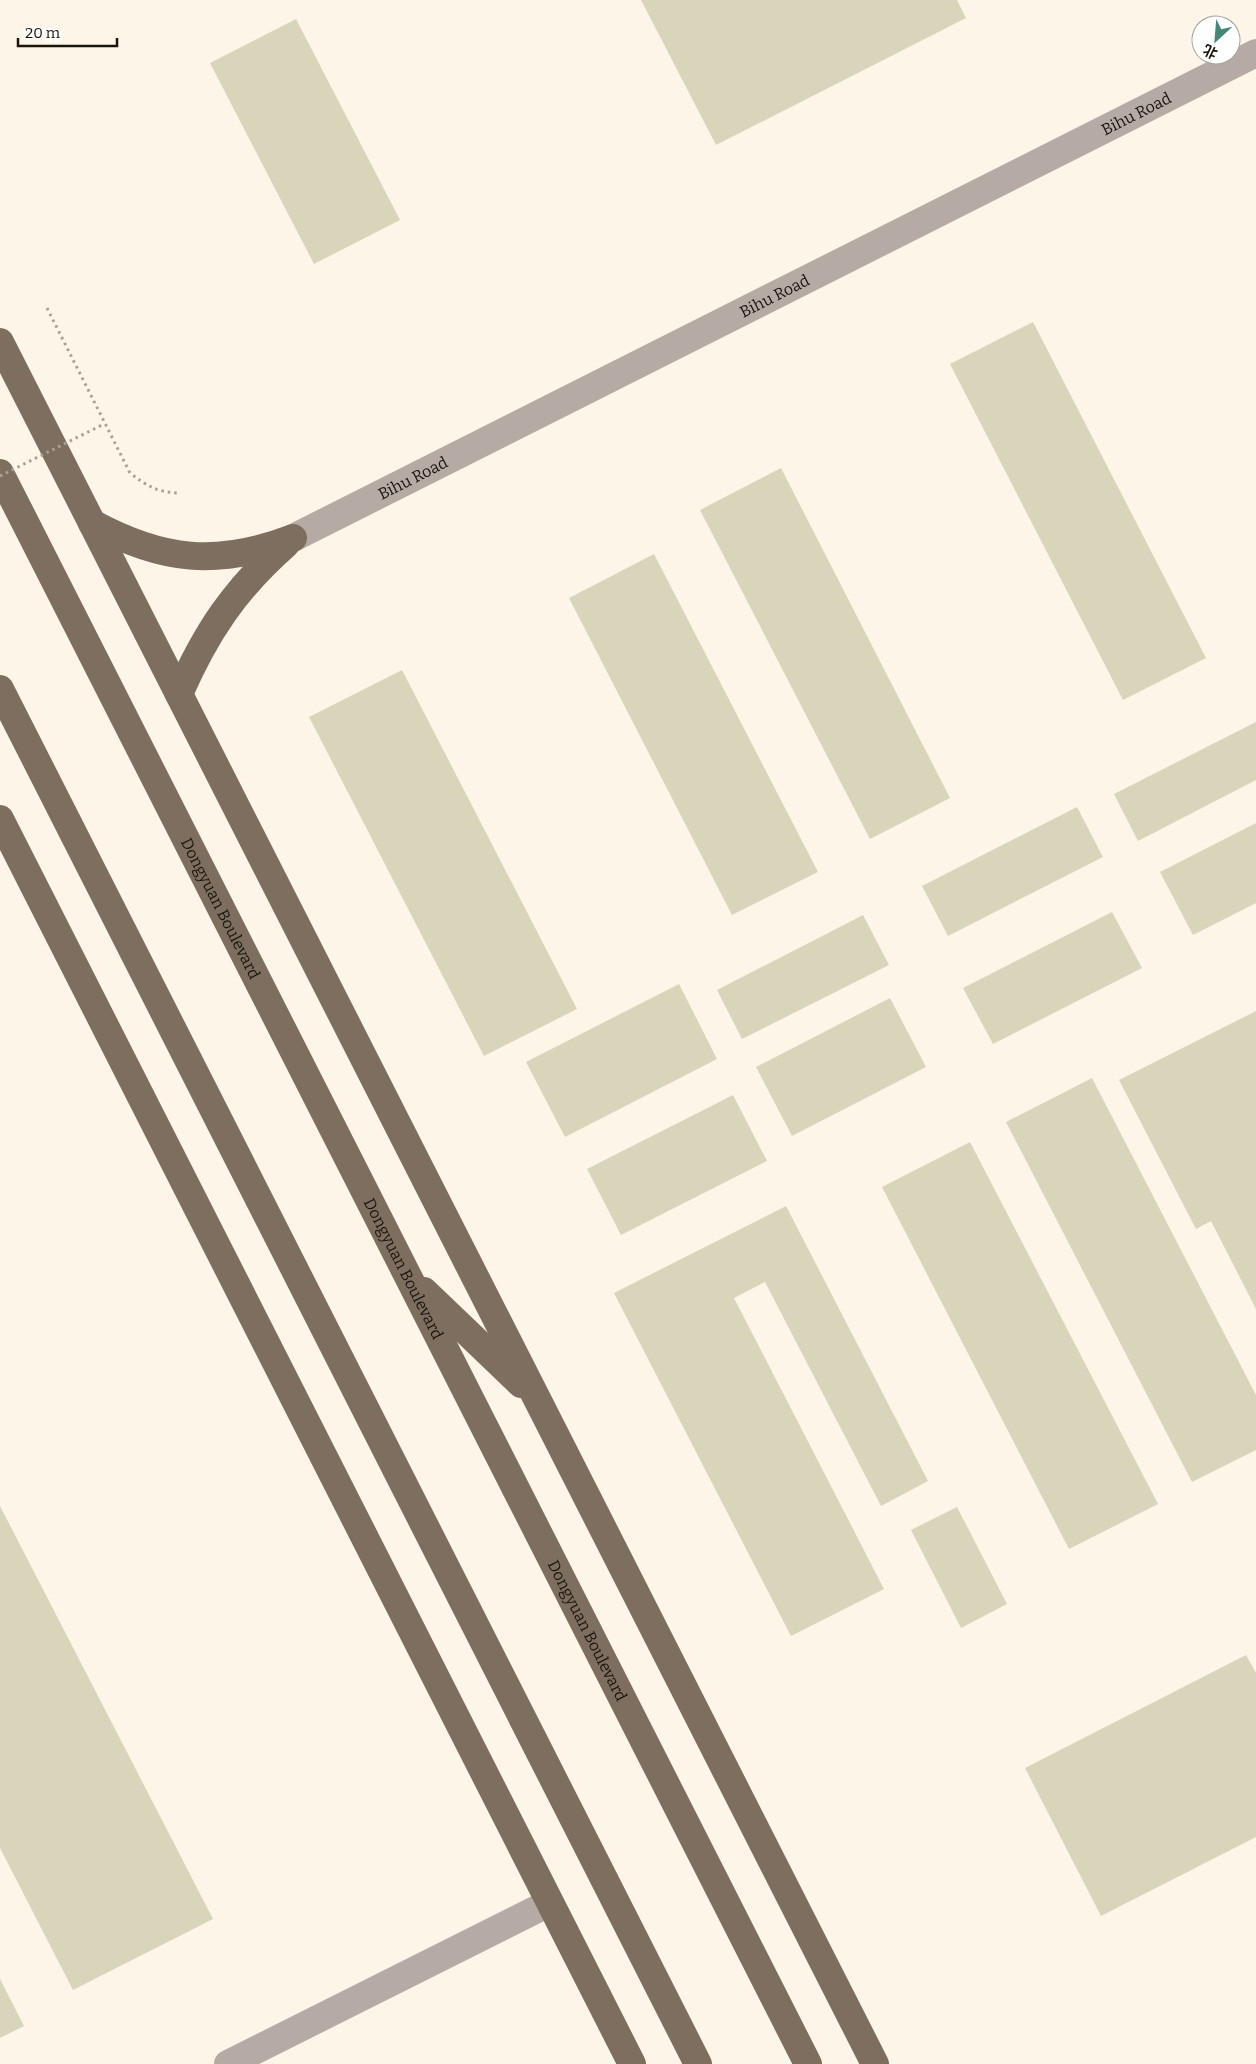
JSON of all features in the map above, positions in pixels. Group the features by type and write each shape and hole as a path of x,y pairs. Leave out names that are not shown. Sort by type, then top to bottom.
{"main road":[{"path":"0,342 875,2064"},
{"name":"Dongyuan Boulevard","path":"0,475 808,2064"},
{"path":"92,522 120,538 150,549 182,555 214,557 241,554 267,548 293,538"},
{"path":"179,694 208,635 232,599 260,567 293,538"},
{"path":"0,689 698,2064"},
{"path":"0,819 632,2064"},
{"path":"408,1277 535,1397"}],"street":[{"name":"Bihu Road","path":"293,538 1256,52"},
{"path":"228,2064 549,1903"}],"path":[{"path":"46,308 130,473 148,486 163,493 178,494"},
{"path":"0,475 104,424"}],"building":[{"path":"641,0 957,0 966,18 716,145"},
{"path":"296,19 400,220 314,264 210,63"},
{"path":"1033,322 1206,658 1123,700 950,364"},
{"path":"781,468 950,798 870,839 700,510"},
{"path":"654,554 818,872 732,915 569,598"},
{"path":"402,670 577,1009 484,1056 309,717"},
{"path":"1256,722 1256,780 1138,841 1114,794"},
{"path":"1077,807 1103,857 948,936 922,886"},
{"path":"1256,823 1256,903 1193,935 1160,872"},
{"path":"1112,912 1142,968 993,1044 963,988"},
{"path":"863,915 889,965 742,1039 717,990"},
{"path":"679,984 717,1059 565,1137 526,1062"},
{"path":"890,998 926,1067 792,1136 756,1067"},
{"path":"1256,1011 1256,1309 1211,1221 1196,1229 1119,1080"},
{"path":"1092,1078 1256,1395 1256,1450 1192,1482 1006,1122"},
{"path":"733,1095 767,1161 621,1235 587,1169"},
{"path":"970,1142 1158,1504 1069,1549 882,1187"},
{"path":"786,1206 928,1481 881,1506 765,1282 734,1298 884,1589 791,1636 614,1293"},
{"path":"0,1506 213,1919 73,1990 0,1848"},
{"path":"957,1507 1007,1604 961,1628 911,1530"},
{"path":"1246,1655 1256,1673 1256,1837 1101,1916 1025,1768"},
{"path":"0,1979 24,2026 0,2038"}]}
